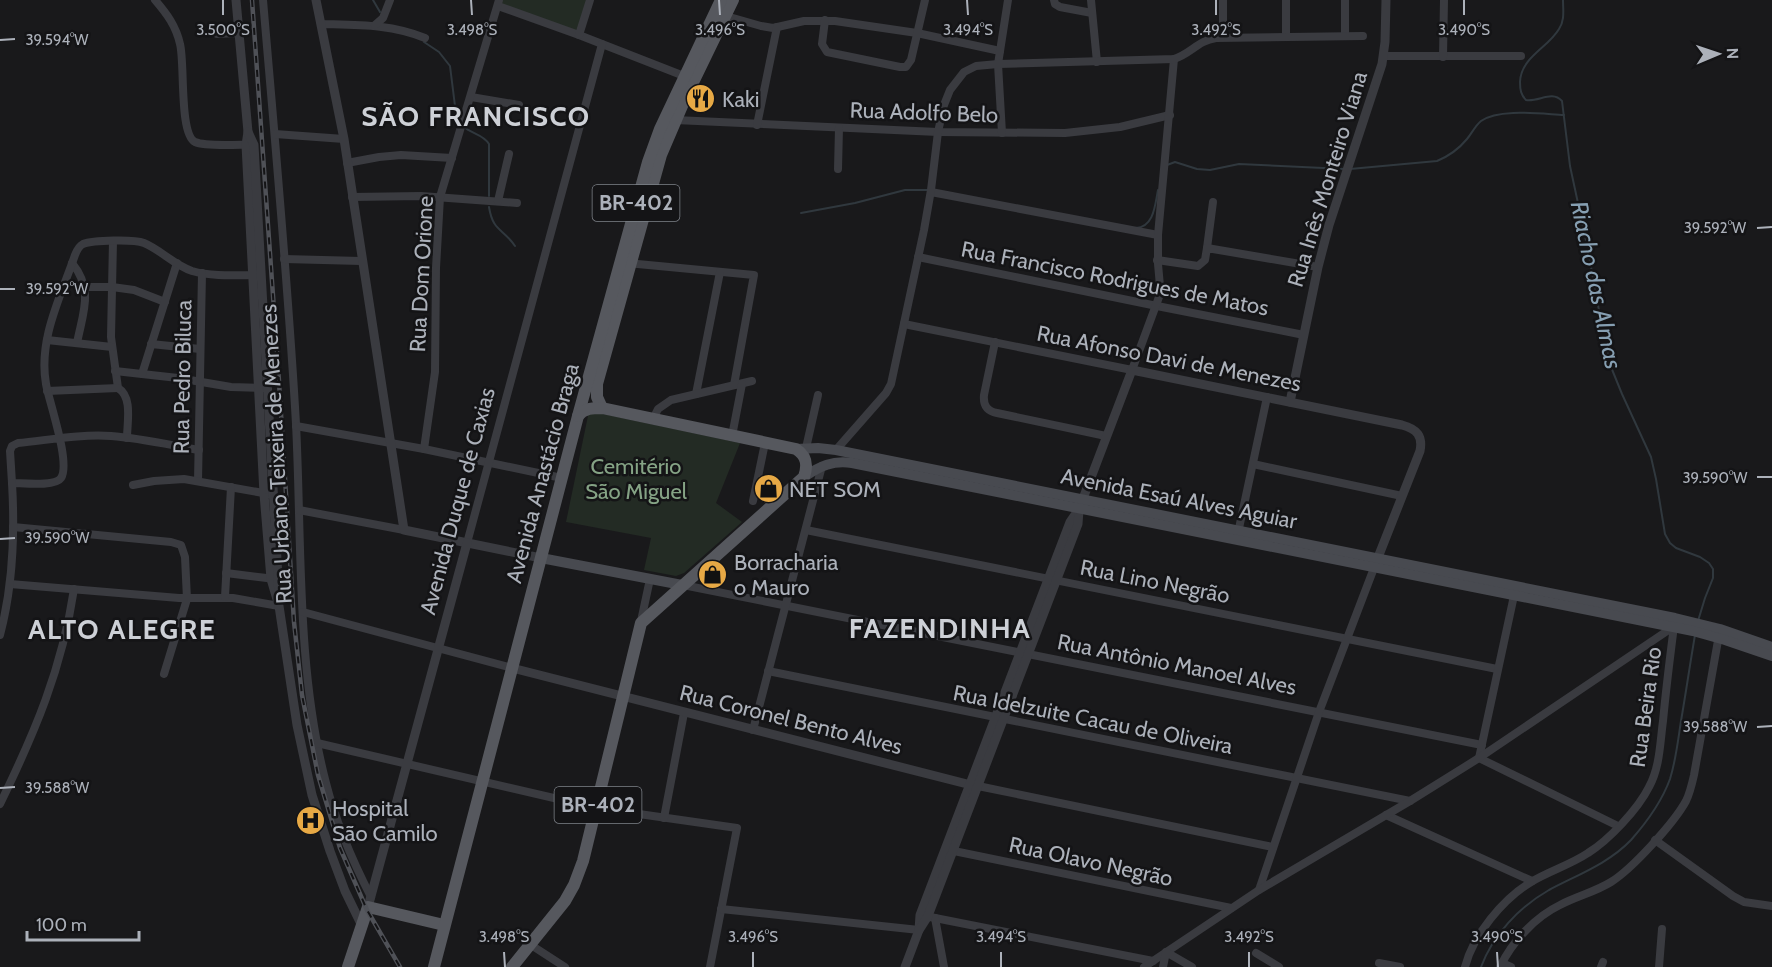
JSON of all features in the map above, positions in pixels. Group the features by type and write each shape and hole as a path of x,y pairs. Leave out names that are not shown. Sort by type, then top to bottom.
{"main road":[{"name":"Avenida Anastácio Braga","path":"434,967 578,416 647,183 654,144 721,0"},
{"name":"Avenida Anastácio Braga","path":"647,183 733,0"},
{"name":"Avenida Anastácio Braga","path":"602,408 597,397 597,384 625,263"},
{"path":"578,416 587,409 602,408"},
{"name":"Avenida Esaú Alves Aguiar","path":"602,408 765,443 801,449 836,450 958,480"},
{"path":"641,623 804,477 807,466 801,449"},
{"path":"822,466 836,450"},
{"name":"Avenida Esaú Alves Aguiar","path":"804,477 822,466 834,462 845,462 958,480 1680,624 1772,647"},
{"name":"Rua Antônio Manoel Alves","path":"541,558 682,585"},
{"name":"BR-402","path":"512,967 555,915 574,885 583,861 641,623"},
{"name":"Avenida Esaú Alves Aguiar","path":"1719,634 1772,656"},
{"path":"369,902 444,925"},
{"name":"Avenida Duque de Caxias","path":"348,967 369,902"}],"street":[{"path":"155,0 176,30 181,46 185,121 188,136 192,141 203,144 250,145"},
{"name":"Rua Urbano Teixeira de Menezes","path":"236,0 250,145 275,579 294,707 312,795 345,891 362,926"},
{"name":"Rua Urbano Teixeira de Menezes","path":"263,0 296,426 303,612 308,673 317,743 326,782 339,826 369,902"},
{"path":"316,0 344,139 404,530"},
{"path":"375,26 383,18 390,0"},
{"path":"579,35 590,0"},
{"path":"825,20 822,44 827,52 906,67 911,60 925,0"},
{"path":"1002,132 998,64 1008,0"},
{"path":"1053,0 1060,7 1092,13"},
{"path":"1091,0 1097,62"},
{"path":"1223,0 1223,37"},
{"path":"1286,0 1286,37"},
{"path":"1345,0 1345,36"},
{"name":"Rua Inês Monteiro Viana","path":"1290,402 1318,267 1348,164 1384,56 1386,0"},
{"path":"1443,57 1444,0"},
{"path":"498,3 684,76"},
{"name":"Rua Dom Orione","path":"424,449 435,372 436,268 440,197 498,3"},
{"path":"726,16 761,26 777,27 804,21 825,20 917,33 1000,51"},
{"path":"321,24 395,28 425,38"},
{"path":"756,125 777,27"},
{"path":"217,34 238,33"},
{"path":"836,450 886,393 894,372 931,192 938,132 947,97 964,72 976,66 998,64 1174,59 1203,41 1223,37 1363,36"},
{"name":"Avenida Duque de Caxias","path":"369,902 602,44"},
{"path":"1384,56 1521,56"},
{"path":"905,967 919,930 928,916 949,850 1052,579 1070,522 1081,504 1157,306 1160,286 1157,260 1158,235 1174,59"},
{"path":"471,97 519,105"},
{"name":"Rua Adolfo Belo","path":"675,120 938,132 1084,132 1120,127 1170,115"},
{"path":"838,169 839,128"},
{"path":"275,134 344,139"},
{"path":"498,201 509,154"},
{"path":"347,163 401,155 452,158"},
{"path":"931,192 1158,235"},
{"path":"352,197 398,195 517,203"},
{"path":"1157,260 1198,266 1204,260 1213,202"},
{"path":"12,483 50,483 60,480 63,471 60,438 47,391 44,365 47,340 72,263 80,246 87,243 113,241 141,242 189,270 202,273 258,275"},
{"path":"113,241 111,347 118,388"},
{"path":"1207,248 1318,267"},
{"name":"Rua Francisco Rodrigues de Matos","path":"918,257 1304,335"},
{"path":"284,259 362,261"},
{"path":"72,263 85,287 85,301 77,343"},
{"path":"142,374 177,263"},
{"path":"625,263 754,275 732,436"},
{"path":"696,394 720,272"},
{"name":"Rua Pedro Biluca","path":"198,481 202,273"},
{"path":"85,287 134,290 165,302"},
{"name":"Rua Afonso Davi de Menezes","path":"904,324 1402,425 1417,431 1421,438 1420,451 1402,496"},
{"path":"47,340 111,347"},
{"path":"994,342 984,395 987,409 1106,436"},
{"path":"151,344 200,349"},
{"path":"115,371 223,386 263,389"},
{"path":"653,419 658,409 666,402 752,381"},
{"path":"47,391 118,388 124,392 127,402 127,438"},
{"path":"801,449 818,395"},
{"path":"1237,536 1267,398"},
{"path":"296,426 424,449 562,478"},
{"path":"0,635 10,584 13,527 10,451 12,446 18,443 60,438 96,436 127,438 199,450"},
{"path":"753,501 765,443"},
{"path":"1253,464 1402,496 1320,712 1259,890"},
{"path":"753,730 822,466"},
{"path":"133,485 169,479 198,481 269,494"},
{"path":"225,597 231,487"},
{"name":"Rua Antônio Manoel Alves","path":"299,510 541,558"},
{"path":"13,527 181,545 184,552 187,599 164,674"},
{"name":"Rua Lino Negrão","path":"806,530 1497,669"},
{"path":"226,573 275,579"},
{"path":"641,623 650,579"},
{"path":"10,584 187,599 225,597 279,606"},
{"name":"Rua Antônio Manoel Alves","path":"682,585 1482,745"},
{"path":"0,804 26,751 52,686 66,638 74,589"},
{"path":"1479,758 1515,591"},
{"name":"Rua Coronel Bento Alves","path":"303,612 684,713 974,785 1273,847"},
{"path":"1144,967 1259,890 1479,758 1680,624"},
{"name":"Rua Beira Rio","path":"1465,967 1470,950 1487,924 1513,896 1532,881 1587,853 1604,841 1649,789 1656,769 1680,624"},
{"path":"1511,967 1501,965 1517,942 1541,917 1559,905 1615,880 1632,866 1677,814 1690,791 1719,634"},
{"name":"Rua Idelzuite Cacau de Oliveira","path":"768,671 1410,801"},
{"path":"664,818 684,713"},
{"path":"317,743 597,808 737,828 710,967"},
{"path":"1479,758 1618,826"},
{"path":"1386,815 1532,881"},
{"path":"1655,840 1733,896 1744,902 1772,906"},
{"name":"Rua Olavo Negrão","path":"949,850 1231,908"},
{"path":"721,909 919,930"},
{"path":"928,916 1153,961"},
{"path":"928,916 944,967"},
{"path":"1659,967 1662,929"},
{"path":"531,945 566,967"},
{"path":"1162,967 1166,952"},
{"path":"1166,952 1192,967"},
{"path":"1256,953 1279,967"},
{"path":"1379,963 1400,967"}],"green space":[{"path":"499,0 590,0 579,35 498,6"},
{"name":"Cemitério São Miguel","path":"589,411 740,443 716,503 742,522 684,573 676,576 644,570 651,538 566,522"}],"waterway":[{"path":"373,0 380,12"},
{"name":"Riacho das Almas","path":"1563,0 1561,26 1525,66 1520,82 1521,90 1526,100 1554,96 1562,101 1570,166 1611,367 1651,457 1665,534 1676,548 1700,557 1713,569 1713,578 1698,621"},
{"path":"424,42 439,52 450,66 455,106 460,122"},
{"path":"1350,169 1437,161 1460,146 1481,121 1498,114 1564,115"},
{"path":"463,126 484,138 489,144 489,196"},
{"path":"1167,165 1175,162 1197,169 1210,170 1239,164 1345,169"},
{"path":"801,213 855,203 905,190 930,190"},
{"path":"1136,228 1147,224 1150,219 1158,190"},
{"path":"489,207 496,226 515,246"},
{"name":"Riacho das Almas","path":"1481,967 1492,944 1517,913 1549,890 1612,856 1631,840 1653,811 1667,787 1674,765 1695,635"}],"railway":[{"path":"252,0 294,622 302,695 318,775 340,848 367,910 400,967"}],"place":[{"name":"Kaki","path":"701,99"},
{"name":"NET SOM","path":"768,489"},
{"name":"Borracharia o Mauro","path":"713,575"},
{"name":"Hospital São Camilo","path":"311,821"}],"district":[{"name":"SÃO FRANCISCO","path":"476,116"},
{"name":"FAZENDINHA","path":"940,628"},
{"name":"ALTO ALEGRE","path":"122,629"}]}
